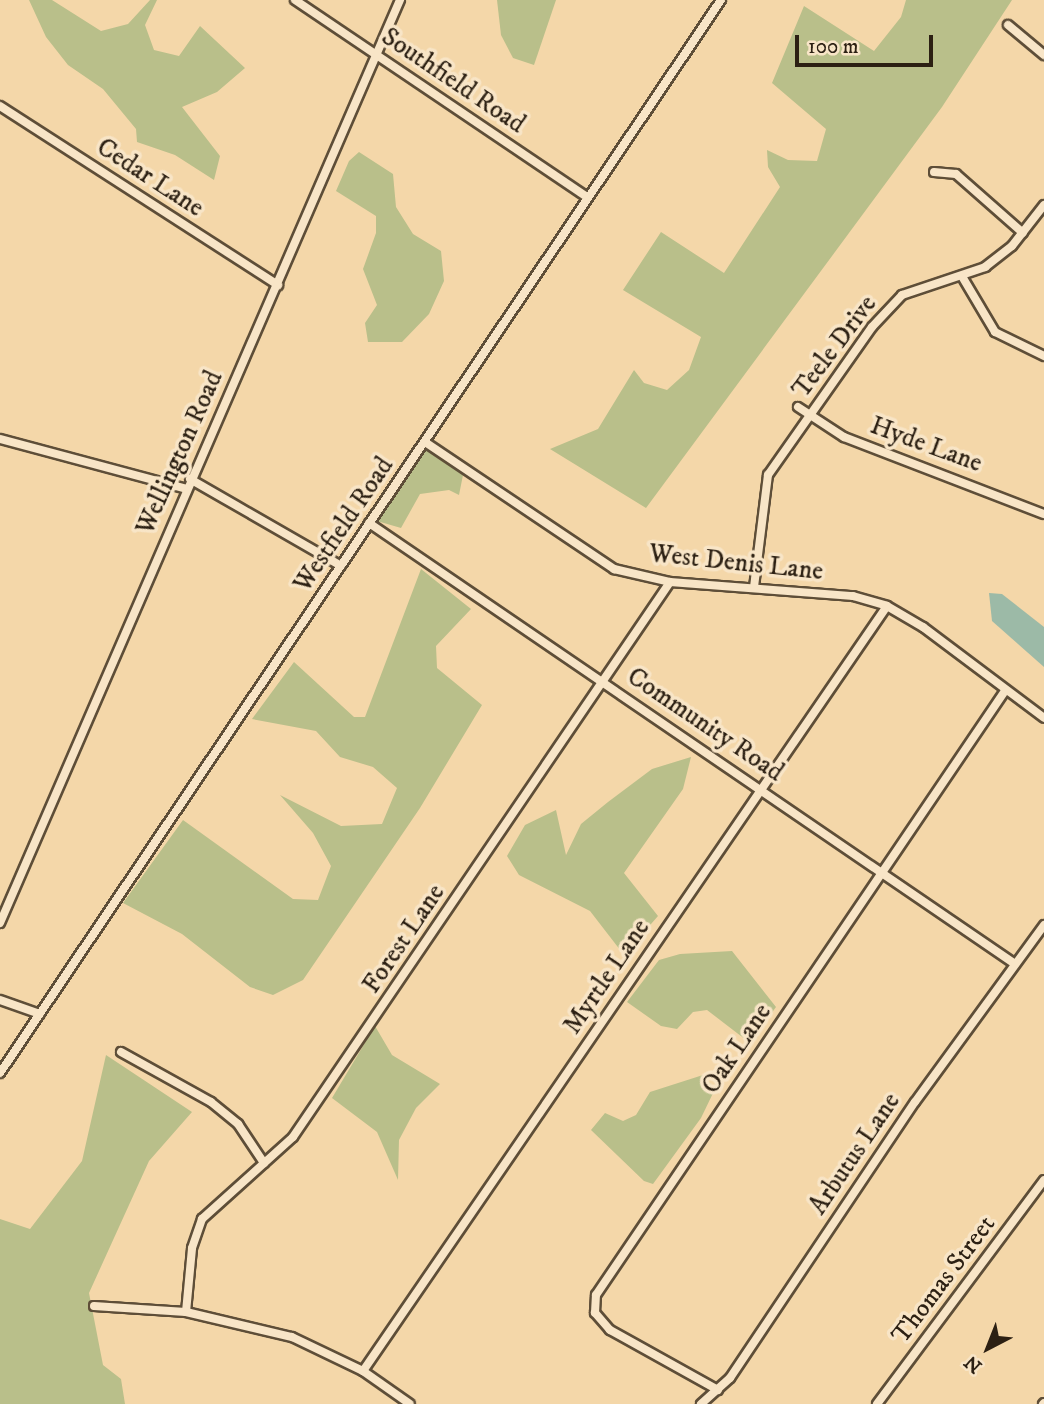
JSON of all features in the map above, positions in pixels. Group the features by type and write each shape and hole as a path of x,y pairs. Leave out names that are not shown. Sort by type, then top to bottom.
{"street":[{"name":"Southfield Road","path":"295,0 587,197"},
{"name":"Wellington Road","path":"0,923 190,479 278,285 400,0"},
{"name":"Westfield Road","path":"0,1073 722,0"},
{"path":"1008,25 1044,55"},
{"name":"Cedar Lane","path":"0,106 278,285"},
{"path":"934,172 956,174 1023,233"},
{"name":"Teele Drive","path":"754,587 768,475 872,327 902,295 963,278 985,267 1023,233 1044,205"},
{"path":"963,278 995,332 1044,356"},
{"name":"Hyde Lane","path":"799,407 844,438 1044,514"},
{"path":"0,439 186,489"},
{"name":"West Denis Lane","path":"425,442 602,562 670,582 853,596 887,606 923,627 1044,718"},
{"path":"190,479 341,566"},
{"name":"Community Road","path":"369,523 1015,964"},
{"name":"Forest Lane","path":"187,1312 192,1248 202,1219 293,1137 670,582"},
{"name":"Myrtle Lane","path":"363,1371 887,606"},
{"name":"Oak Lane","path":"719,1390 610,1331 595,1314 596,1295 1005,691"},
{"name":"Arbutus Lane","path":"701,1404 719,1390 977,1013 1044,925"},
{"path":"0,1000 40,1014"},
{"path":"121,1052 211,1102 238,1124 264,1163"},
{"name":"Thomas Street","path":"877,1404 1044,1180"},
{"path":"94,1306 187,1312 292,1337 363,1371 410,1404"}],"green space":[{"path":"29,0 52,0 101,31 128,24 150,0 157,0 145,25 154,50 179,56 200,26 245,68 217,92 182,107 220,156 214,180 175,155 137,142 136,129 103,89 68,65 46,37"},
{"path":"497,0 556,0 534,65 513,58 501,35"},
{"path":"906,0 1012,0 942,107 646,508 550,449 598,429 634,370 644,383 667,390 689,370 701,337 623,290 661,232 724,273 780,187 768,167 767,150 788,160 817,161 826,129 772,83 804,6 874,51 901,17"},
{"path":"359,152 393,174 396,207 413,234 441,251 444,281 429,314 402,342 368,342 365,323 377,305 363,269 376,233 376,216 336,191 349,161"},
{"path":"426,450 463,475 459,495 449,490 420,494 401,528 377,521"},
{"path":"421,569 471,609 436,646 437,668 482,705 420,808 303,980 273,995 250,987 182,934 123,903 183,820 293,899 318,900 331,866 313,833 280,795 341,826 382,824 397,788 373,767 340,757 316,731 252,719 294,662 354,717 365,717"},
{"path":"691,757 683,789 624,873 658,916 624,955 590,911 519,875 507,856 525,825 556,810 566,855 581,824 608,802 652,769"},
{"path":"732,951 776,1007 750,1043 707,1010 693,1012 677,1029 661,1026 627,1002 659,960 680,954"},
{"path":"375,1026 392,1055 440,1084 416,1108 399,1140 398,1180 377,1132 332,1098"},
{"path":"106,1055 192,1112 149,1161 89,1293 103,1365 121,1379 125,1404 0,1404 0,1219 30,1229 82,1161"},
{"path":"703,1075 715,1089 701,1118 653,1184 644,1181 591,1130 605,1113 623,1121 636,1115 650,1092"}],"shaded area":[{"path":"989,593 1002,594 1044,627 1044,667 992,621"}]}
